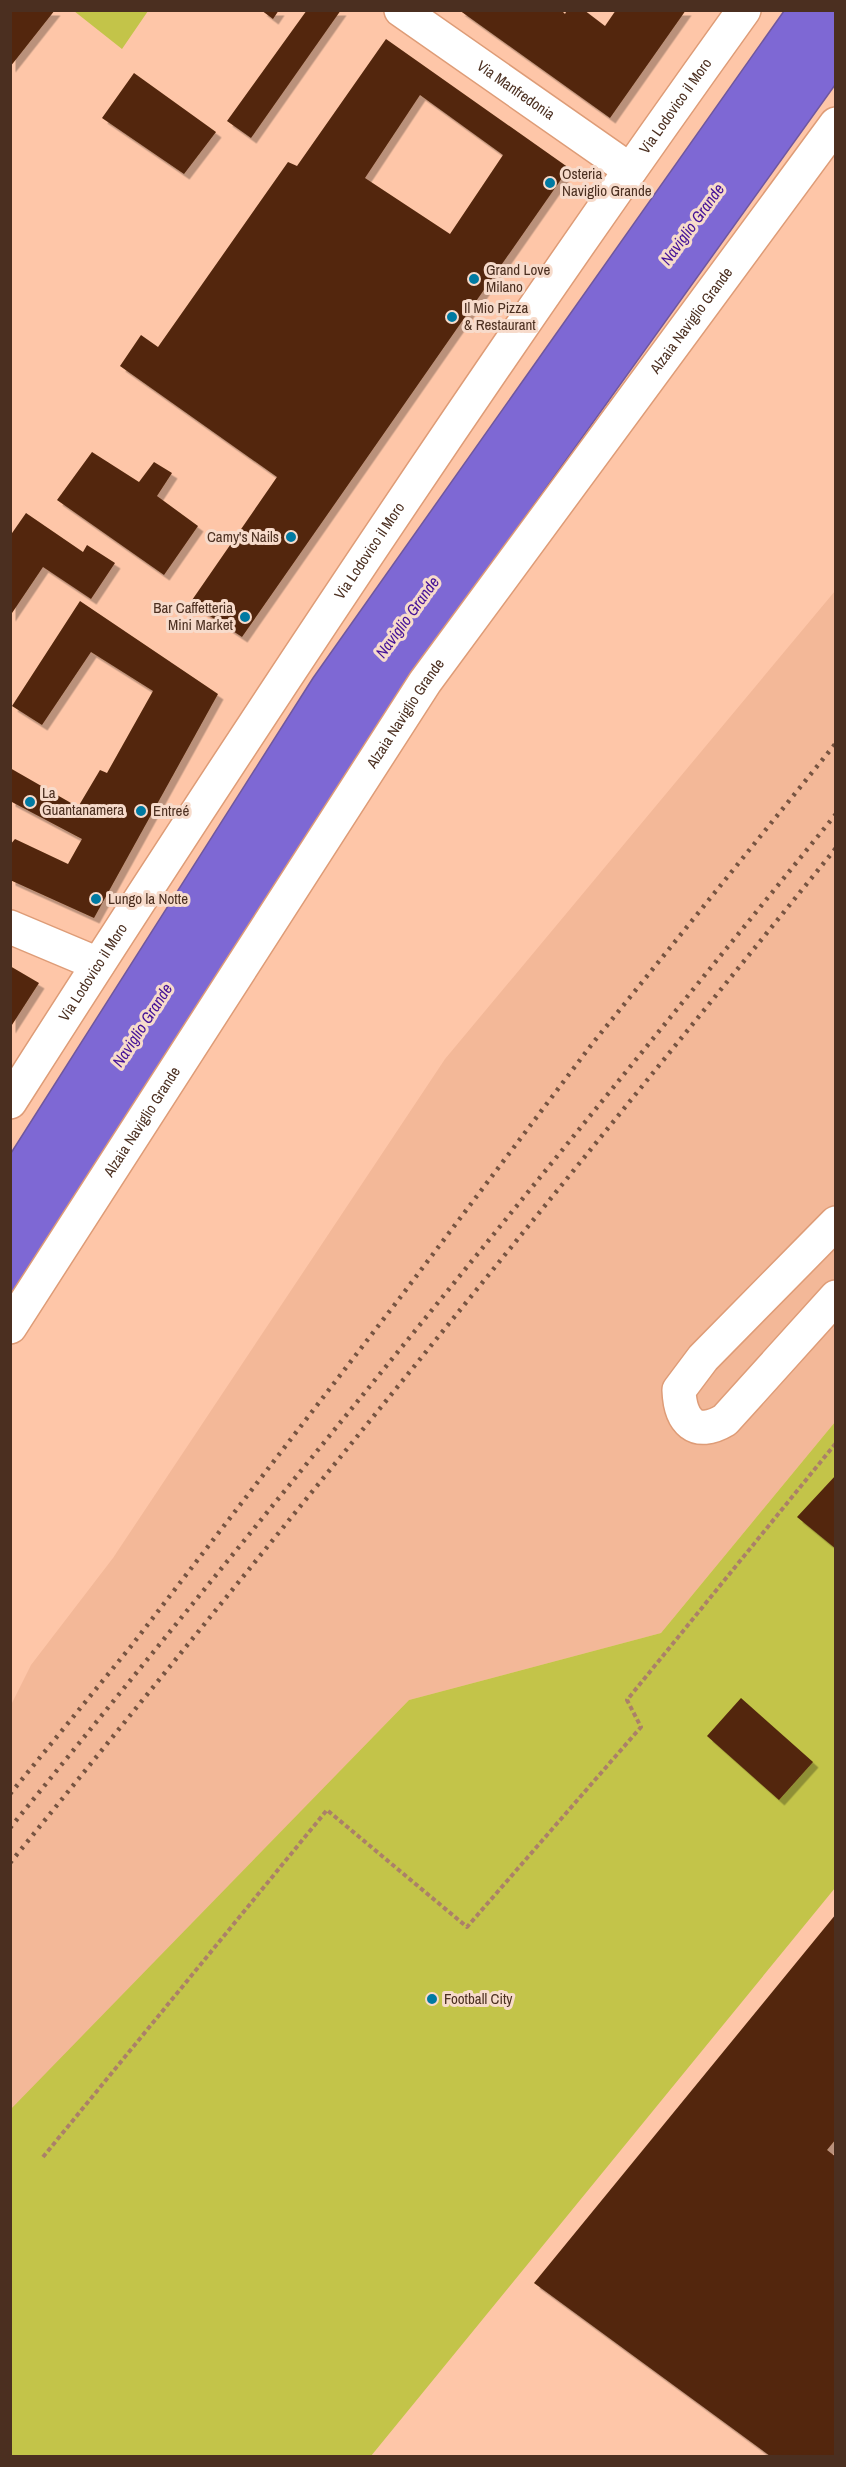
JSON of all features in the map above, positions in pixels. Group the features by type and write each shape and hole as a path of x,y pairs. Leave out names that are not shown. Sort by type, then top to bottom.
{"street":[{"name":"Via Manfredonia","path":"401,10 630,170"},
{"name":"Via Lodovico il Moro","path":"10,1102 98,964 466,405 744,10"},
{"name":"Alzaia Naviglio Grande","path":"10,1326 425,682 836,124"},
{"path":"10,927 98,964"},
{"path":"836,1223 703,1358 679,1390 679,1407 686,1419 697,1427 711,1428 725,1420 836,1297"}],"path":[{"path":"43,2157 327,1810 467,1927 641,1726 627,1700 836,1443"}],"shaded area":[{"path":"74,11 148,11 122,49"},
{"path":"835,591 835,1422 661,1633 409,1700 11,2110 10,1707 31,1665 113,1558 445,1059"},
{"name":"Football City","path":"835,1422 835,1888 371,2456 11,2456 10,2110 409,1700 661,1633"}],"water":[{"name":"Naviglio Grande","path":"784,11 835,11 835,85 414,672 11,1300 11,1153 313,678"}],"building":[{"path":"10,10 55,10 10,67"},
{"path":"261,10 279,10 273,19"},
{"path":"307,10 341,10 251,138 227,121"},
{"path":"459,10 561,10 565,14 567,10 584,10 605,26 616,10 686,10 610,118"},
{"path":"386,39 569,168 242,637 190,603 277,477 120,366 141,335 158,347 288,162 297,166","holes":["420,95 503,155 450,234 365,178"]},
{"path":"134,73 216,132 184,174 102,118"},
{"path":"92,452 139,482 154,462 172,473 157,496 198,526 164,575 57,500"},
{"path":"26,513 83,552 87,545 115,563 91,599 43,567 10,616 10,536"},
{"path":"80,601 218,694 94,918 10,880 10,845 15,839 68,864 82,839 10,801 10,768 78,807 100,770 107,773 153,691 91,652 42,725 12,706"},
{"path":"10,966 39,983 10,1028"},
{"path":"836,1475 836,1549 797,1517"},
{"path":"741,1698 813,1762 779,1800 707,1736"},
{"path":"836,1914 836,2139 827,2150 836,2157 836,2456 770,2456 534,2283"}],"railway":[{"path":"10,1794 132,1645 592,1044 836,743"},
{"path":"10,1828 836,814"},
{"path":"10,1863 836,848"}],"place":[{"name":"Osteria Naviglio Grande","path":"550,183"},
{"name":"Grand Love Milano","path":"474,279"},
{"name":"Il Mio Pizza & Restaurant","path":"452,317"},
{"name":"Camy's Nails","path":"291,537"},
{"name":"Bar Caffetteria Mini Market","path":"245,617"},
{"name":"La Guantanamera","path":"30,802"},
{"name":"Entreé","path":"141,811"},
{"name":"Lungo la Notte","path":"96,899"},
{"name":"Football City","path":"432,1999"}]}
